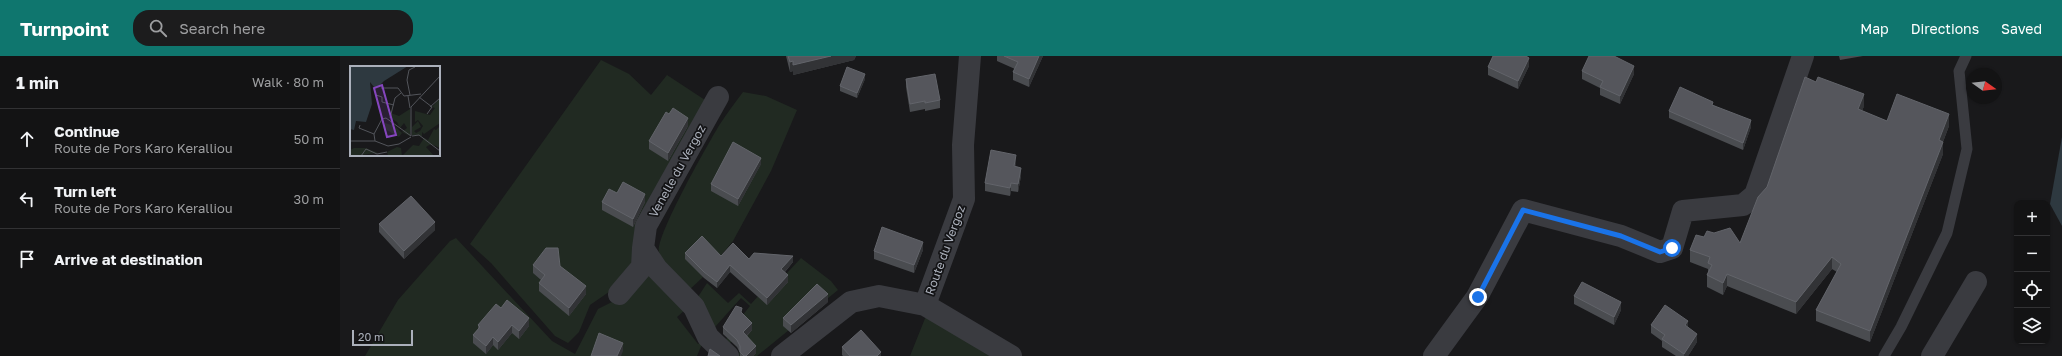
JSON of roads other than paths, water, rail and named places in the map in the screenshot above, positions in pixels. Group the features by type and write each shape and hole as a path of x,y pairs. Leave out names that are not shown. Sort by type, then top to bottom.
{"street":[{"name":"Route du Vergoz","path":"782,356 851,302 879,296 925,305 964,199 963,145 970,56"},
{"path":"1434,356 1478,297 1523,210 1621,236 1660,252 1672,248 1683,211 1743,205 1755,195 1803,56"},
{"name":"Venelle du Vergoz","path":"619,294 642,267 646,226 718,97"},
{"path":"643,248 657,269 694,307 708,337 728,356"},
{"path":"1932,356 1976,282"},
{"path":"925,305 1011,356"}],"lane":[{"path":"1884,356 1901,327 1947,233 1966,149 1959,71 1966,56"}]}
